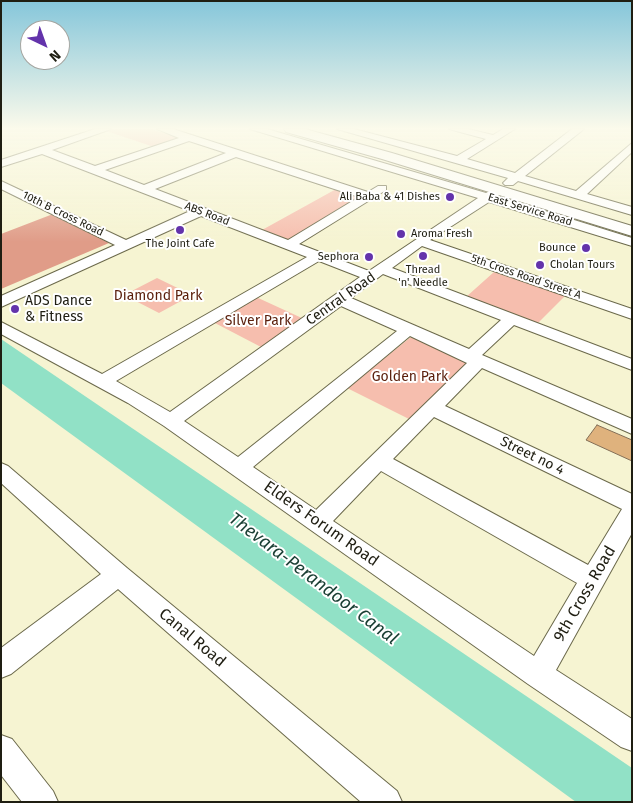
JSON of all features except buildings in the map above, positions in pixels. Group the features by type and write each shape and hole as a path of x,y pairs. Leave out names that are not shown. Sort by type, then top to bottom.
{"street":[{"name":"ABS Road","path":"86,166 318,256 377,273 511,319 632,366"},
{"path":"95,170 105,166"},
{"path":"145,189 202,166"},
{"path":"278,166 369,196"},
{"name":"East Service Road","path":"415,166 503,187 632,242"},
{"path":"428,166 632,223"},
{"path":"435,166 503,187 632,231"},
{"path":"469,166 503,187 578,195 632,211"},
{"name":"Central Road","path":"171,421 420,241 503,187 530,166"},
{"path":"578,195 609,166"},
{"name":"10th B Cross Road","path":"1,184 125,245"},
{"path":"289,245 382,188"},
{"path":"1,302 201,211"},
{"name":"5th Cross Road Street A","path":"420,241 632,314"},
{"path":"101,382 318,256"},
{"path":"339,299 407,331 632,427"},
{"path":"317,523 432,408 511,319"},
{"name":"Elders Forum Road","path":"1,327 135,399 171,421 538,675 632,736"},
{"path":"240,467 407,331"},
{"name":"Street no 4","path":"432,408 632,504"},
{"path":"380,461 593,580"},
{"name":"Canal Road","path":"1,471 118,575 386,802"},
{"name":"9th Cross Road","path":"538,675 632,512"},
{"path":"1,665 118,575"},
{"path":"1,750 42,802"}],"green space":[{"path":"338,188 361,195 289,240 262,230"},
{"path":"494,272 565,296 538,323 466,297"},
{"name":"Diamond Park","path":"157,278 192,295 159,313 124,295"},
{"name":"Silver Park","path":"256,297 304,319 261,347 213,322"},
{"name":"Golden Park","path":"411,337 472,363 411,420 347,388"}],"shaded area":[{"path":"53,214 109,243 1,289 1,234"}],"water":[{"name":"Thevara-Perandoor Canal","path":"1,339 632,768 632,802 576,802 1,383"}],"place":[{"name":"Ali Baba & 41 Dishes","path":"450,197"},
{"name":"The Joint Cafe","path":"180,230"},
{"name":"Aroma Fresh","path":"401,234"},
{"name":"Bounce","path":"586,248"},
{"name":"Thread 'n' Needle","path":"423,256"},
{"name":"Sephora","path":"369,257"},
{"name":"Cholan Tours","path":"540,265"},
{"name":"ADS Dance & Fitness","path":"15,309"}]}
